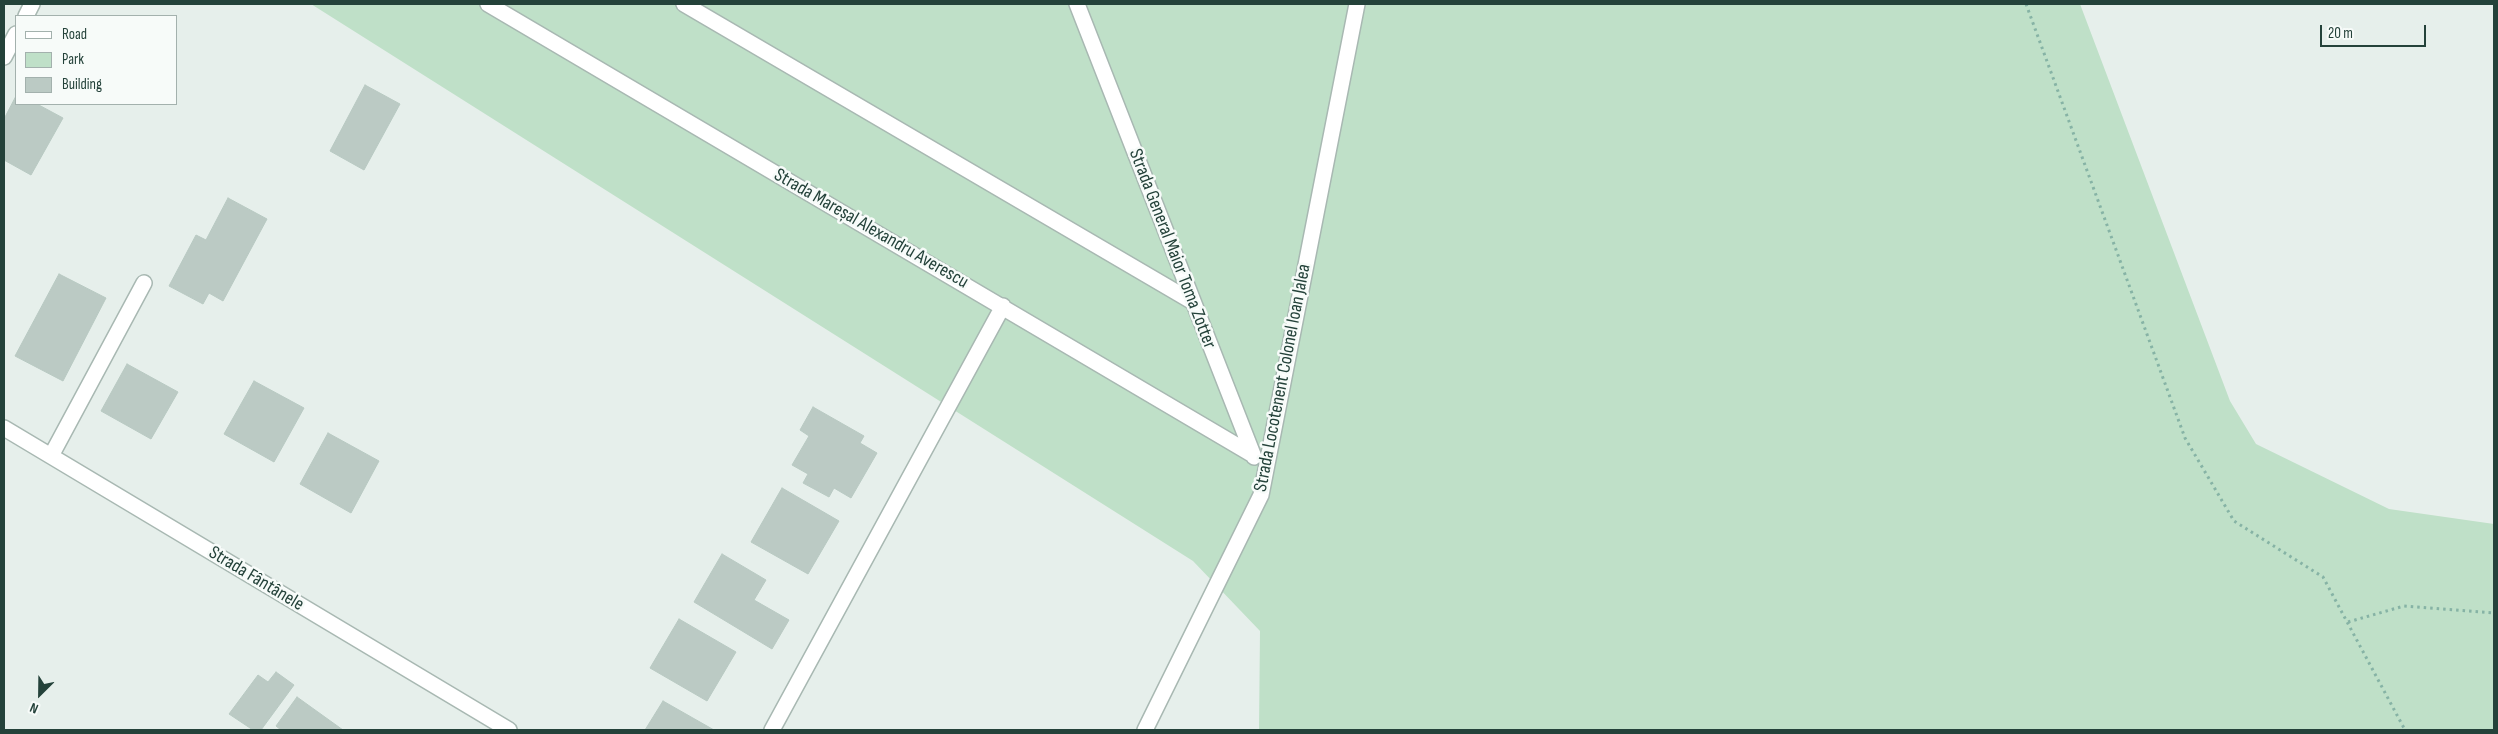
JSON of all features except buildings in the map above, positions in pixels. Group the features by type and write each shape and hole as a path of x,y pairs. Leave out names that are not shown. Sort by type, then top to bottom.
{"street":[{"name":"Strada Mareșal Alexandru Averescu","path":"488,4 1253,455"},
{"path":"684,4 1193,302"},
{"name":"Strada General Maior Toma Zotter","path":"1077,4 1253,455 1261,496"},
{"name":"Strada Locotenent Colonel Ioan Jalea","path":"1144,730 1261,496 1357,4"},
{"path":"4,57 15,36"},
{"path":"50,456 144,283"},
{"path":"772,730 1002,306"},
{"name":"Strada Fântânele","path":"4,428 509,730"}],"path":[{"path":"2026,4 2185,438 2234,520 2323,577 2404,730"},
{"path":"2348,622 2404,606 2494,613"}],"green space":[{"path":"311,4 2080,4 2230,401 2256,444 2389,509 2494,524 2494,730 1259,730 1260,631 1193,561"}]}
